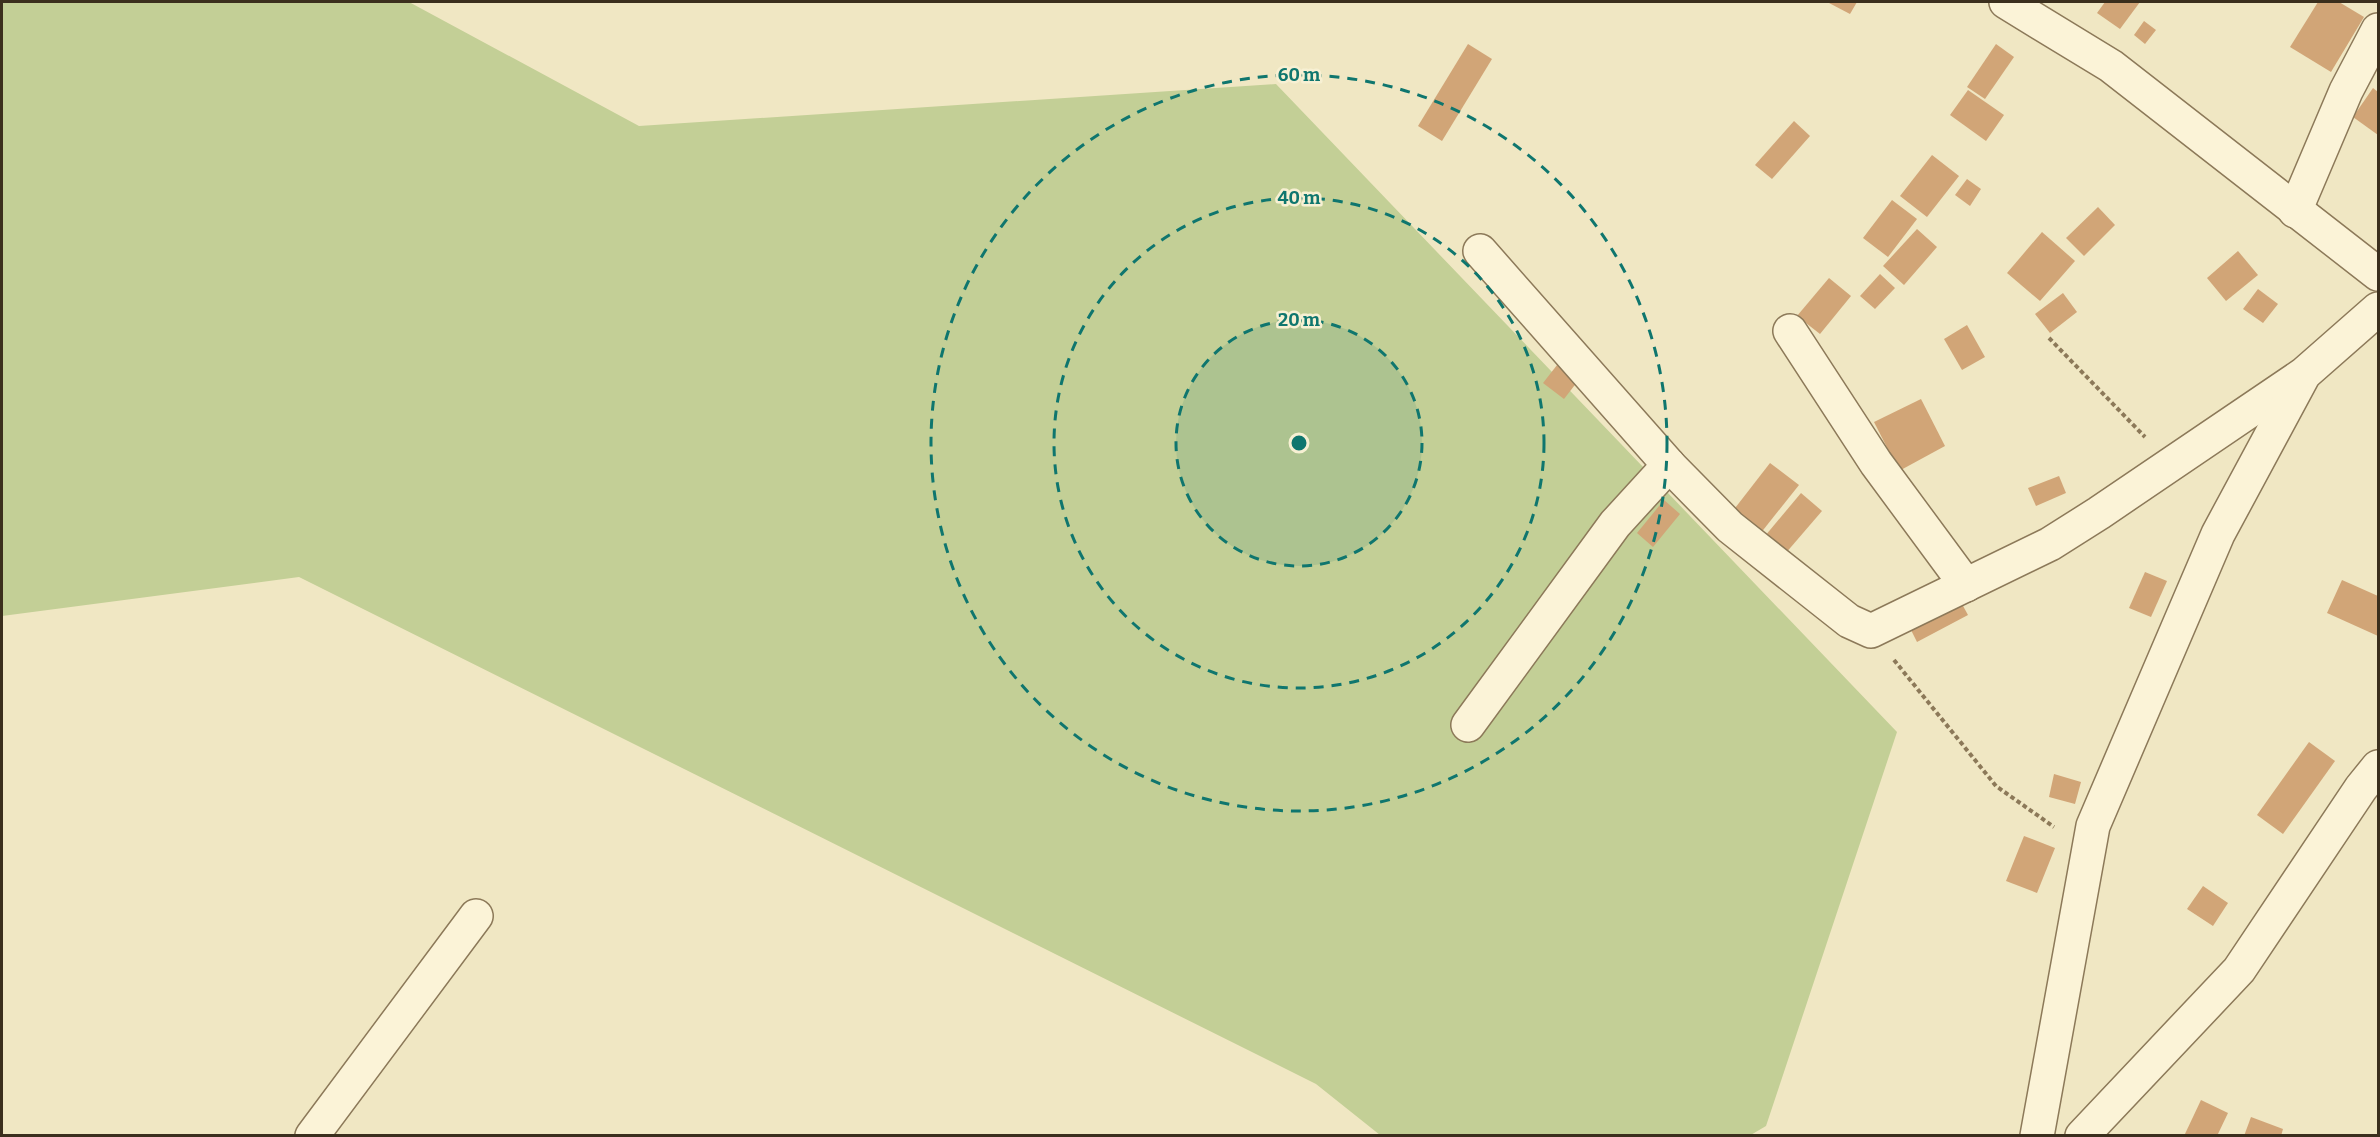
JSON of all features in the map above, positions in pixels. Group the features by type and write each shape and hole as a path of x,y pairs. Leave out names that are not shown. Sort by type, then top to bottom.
{"street":[{"path":"2006,2 2111,66 2379,274"},
{"path":"2295,211 2346,91 2379,30"},
{"path":"1480,251 1669,465 1730,527 1849,621 1871,632 2050,544 2304,374 2379,309"},
{"path":"1790,331 1876,463 1966,585"},
{"path":"2037,1136 2093,826 2218,534 2304,374"},
{"path":"1468,725 1615,524 1669,465"},
{"path":"2082,1136 2239,970 2373,786"},
{"path":"312,1136 476,916"}],"path":[{"path":"2049,338 2171,464"},
{"path":"1871,632 1996,786 2089,852"}],"green space":[{"path":"2,2 409,2 639,126 1276,84 1897,732 1766,1126 1749,1136 1380,1135 1316,1084 299,577 2,616"}],"building":[{"path":"1830,2 1857,2 1850,14"},
{"path":"2105,2 2140,2 2120,29 2097,13"},
{"path":"2318,2 2339,2 2364,17 2331,72 2290,47"},
{"path":"2144,21 2156,30 2145,44 2134,35"},
{"path":"1468,44 1492,59 1442,141 1418,126"},
{"path":"1996,44 2014,57 1985,99 1967,87"},
{"path":"2373,88 2378,92 2378,135 2353,117"},
{"path":"1968,90 2004,115 1986,141 1950,115"},
{"path":"1794,121 1810,136 1772,179 1755,165"},
{"path":"1932,155 1959,176 1927,217 1900,196"},
{"path":"1967,179 1981,189 1970,206 1955,195"},
{"path":"1892,200 1917,219 1888,257 1863,238"},
{"path":"2098,207 2115,225 2084,256 2066,238"},
{"path":"1917,229 1937,247 1904,285 1883,266"},
{"path":"2042,232 2075,261 2040,301 2007,273"},
{"path":"2238,251 2258,275 2226,301 2207,278"},
{"path":"1880,274 1895,288 1875,309 1860,296"},
{"path":"1829,278 1851,296 1820,334 1797,316"},
{"path":"2258,289 2278,304 2263,323 2243,309"},
{"path":"2063,293 2077,312 2050,333 2035,314"},
{"path":"1967,325 1985,357 1962,370 1944,339"},
{"path":"1561,360 1581,377 1564,399 1543,383"},
{"path":"1921,399 1945,446 1899,471 1874,422"},
{"path":"1770,463 1799,485 1760,534 1732,512"},
{"path":"2059,476 2066,493 2036,506 2028,488"},
{"path":"1801,493 1822,511 1785,554 1765,536"},
{"path":"1664,500 1680,514 1653,547 1637,533"},
{"path":"2145,572 2167,581 2151,617 2129,608"},
{"path":"2342,580 2378,596 2378,636 2327,613"},
{"path":"1957,595 1968,615 1917,642 1907,622"},
{"path":"2309,742 2335,761 2283,834 2257,815"},
{"path":"2054,774 2081,782 2075,804 2049,797"},
{"path":"2024,836 2055,848 2037,893 2006,881"},
{"path":"2203,886 2228,903 2213,926 2187,909"},
{"path":"2201,1100 2228,1113 2217,1136 2184,1136"},
{"path":"2251,1117 2283,1129 2281,1136 2244,1136"}]}
